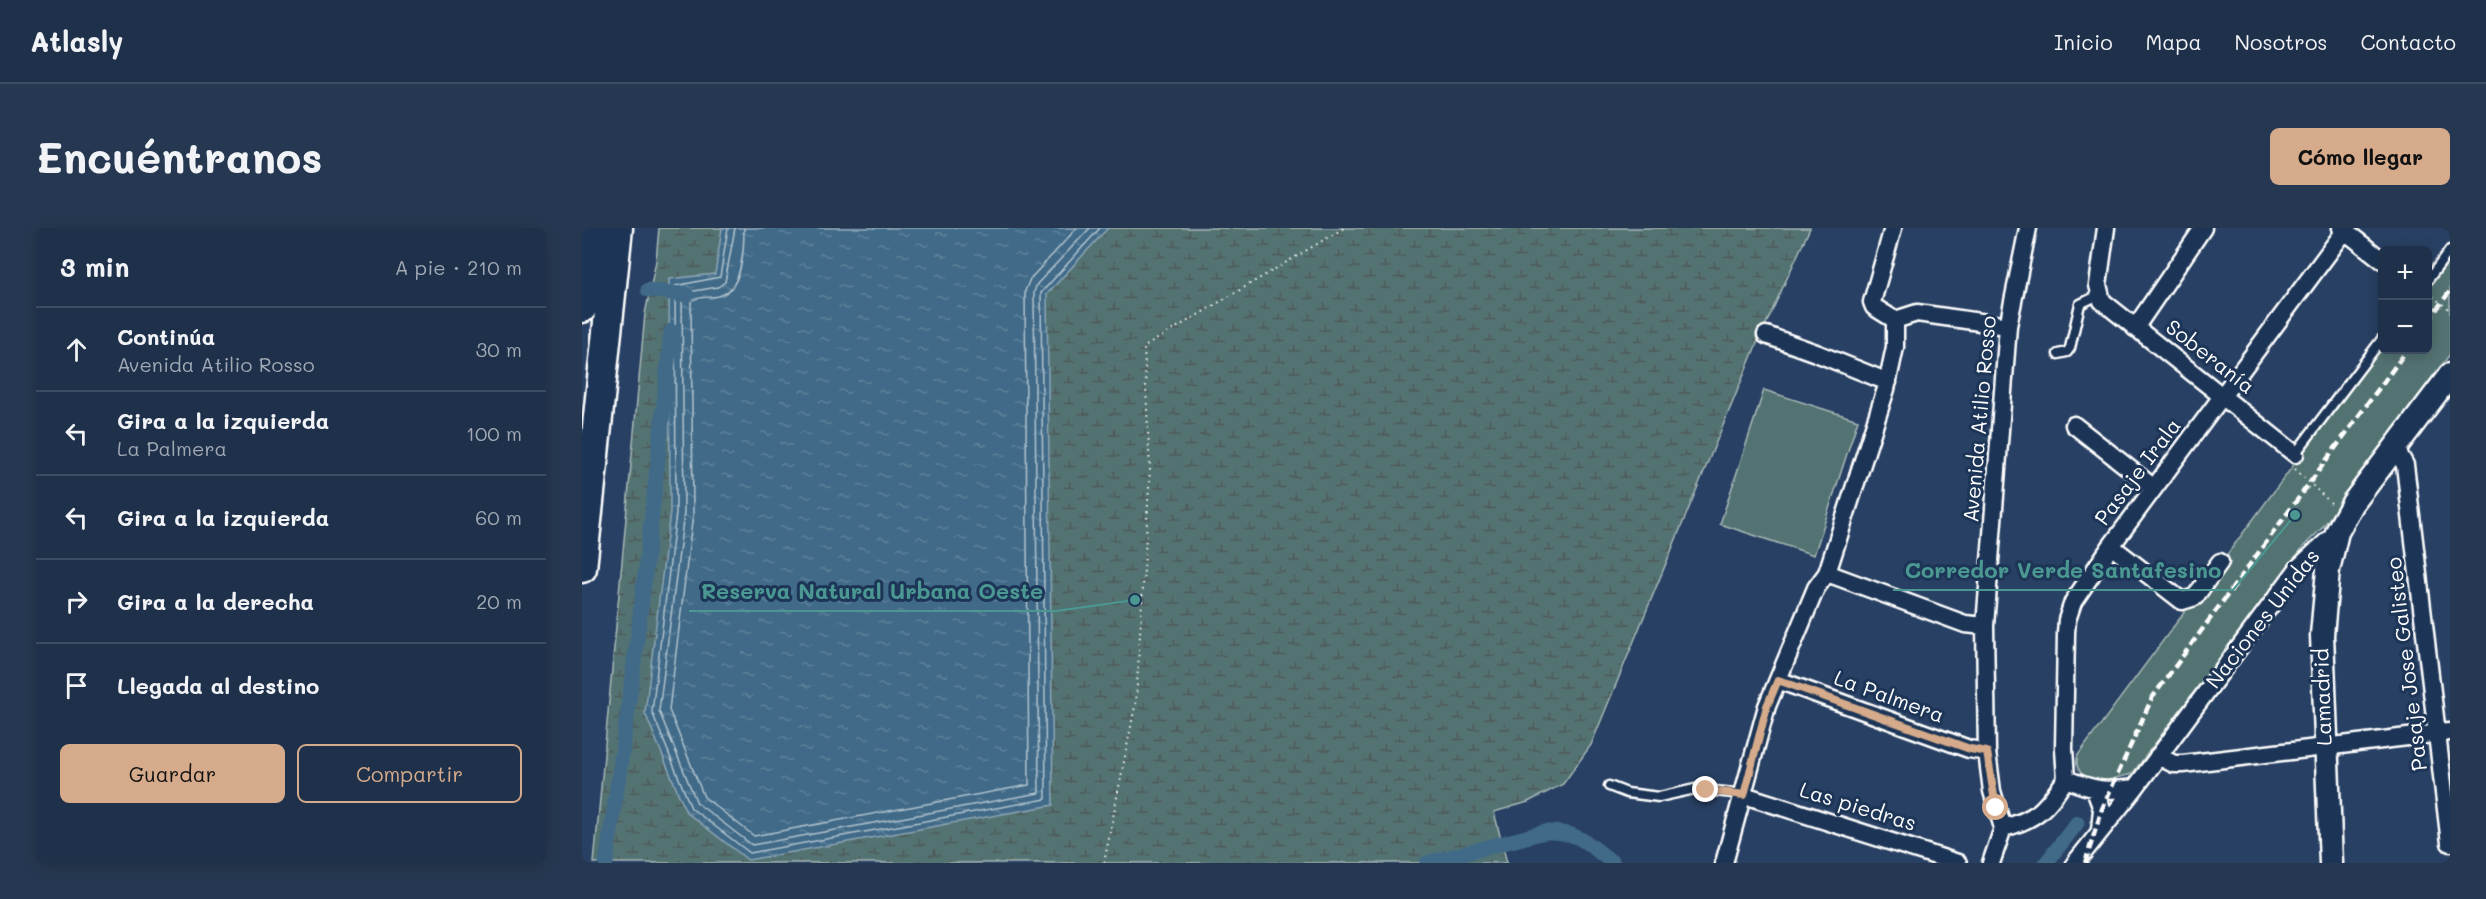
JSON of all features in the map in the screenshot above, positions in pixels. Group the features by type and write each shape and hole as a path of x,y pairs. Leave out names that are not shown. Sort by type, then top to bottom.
{"highway":[{"path":"582,308 591,228"},
{"path":"582,568 618,228"},
{"path":"596,439 629,228"}],"street":[{"path":"1893,228 1872,302 1874,307 1895,320 1917,313 2008,326"},
{"name":"Avenida Atilio Rosso","path":"2003,828 1992,790 1987,752 1985,626 2008,326 2028,228"},
{"path":"2099,295 2106,228"},
{"path":"2135,328 2203,228"},
{"path":"2344,229 2378,257"},
{"name":"Pasaje Irala","path":"2066,779 2064,749 2067,620 2073,602 2111,546 2344,229"},
{"name":"Soberanía","path":"2099,295 2135,328 2295,454"},
{"path":"1724,863 1767,706 1816,588 1827,573 1888,382 1897,336 1895,320"},
{"path":"1766,336 1816,352 1888,382"},
{"name":"Naciones Unidas","path":"2075,863 2135,788 2299,567 2337,532 2353,504 2450,375"},
{"path":"2074,425 2154,488"},
{"name":"Pasaje Jose Galisteo","path":"2395,447 2405,465 2444,733 2450,843"},
{"name":"Lamadrid","path":"2331,863 2322,611 2337,532"},
{"path":"2111,546 2182,601 2195,597 2220,562"},
{"path":"1827,573 1965,624 1985,626"},
{"name":"La Palmera","path":"1778,680 1970,749 1987,752"},
{"path":"2158,756 2174,764 2183,764 2325,745 2444,733"},
{"path":"1991,863 2003,828 2037,816 2046,808 2066,779 2095,790 2109,792 2135,788"},
{"path":"2095,790 2102,809 2100,830"},
{"name":"Las piedras","path":"1744,795 1958,863"}],"lane":[{"path":"2432,273 2450,250"},
{"path":"2058,354 2070,348 2080,304 2099,295"},
{"path":"2295,454 2378,344"},
{"path":"1609,786 1627,793 1659,797 1695,789 1744,795"}],"path":[{"path":"1104,863 1136,701 1150,470 1144,347 1344,228"},
{"path":"2432,297 2450,310"},
{"path":"2295,454 2293,468 2317,493 2330,502"}],"green space":[{"path":"659,228 1810,228 1755,348 1591,745 1563,784 1528,802 1494,812 1507,863 594,863 645,314 656,261"},
{"path":"2450,254 2450,354 2322,528 2304,546 2132,774 2096,783 2087,778 2078,769 2078,755 2378,351 2378,354 2432,354 2432,279"},
{"path":"1764,390 1858,420 1814,555 1720,524"}],"water":[{"path":"722,228 1108,228 1047,294 1053,805 748,860 686,812 645,713 670,512 669,279 715,274"}],"waterway":[{"path":"648,290 687,295"},
{"path":"606,863 642,597 671,331"},
{"path":"2046,863 2077,823"},
{"path":"1427,863 1545,832 1575,836 1613,863"}],"railway":[{"path":"2432,316 2450,291"},
{"path":"2085,863 2102,809 2152,698 2404,354"}],"place":[{"name":"Corredor Verde Santafesino","path":"2295,515"},
{"name":"Reserva Natural Urbana Oeste","path":"1135,600"}],"route":[{"path":"1706,790 1744,795 1767,706 1778,680 1970,749 1987,752 1996,808"}]}
